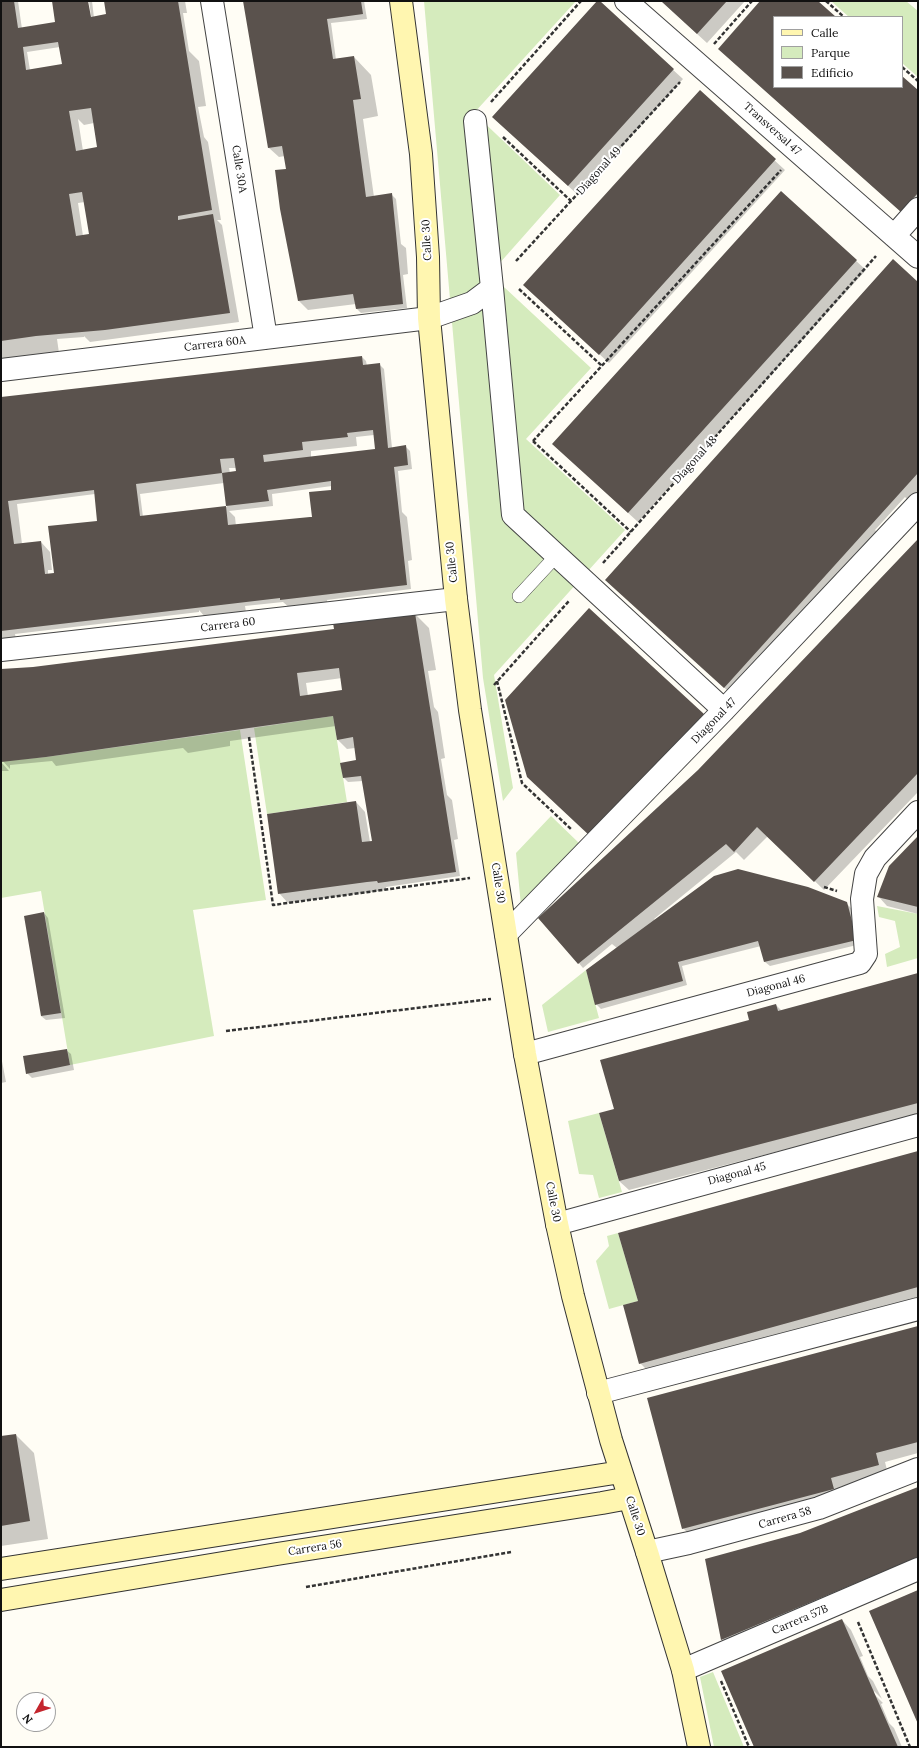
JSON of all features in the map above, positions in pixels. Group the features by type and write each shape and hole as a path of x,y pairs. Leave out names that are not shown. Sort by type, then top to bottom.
{"main road":[{"name":"Calle 30","path":"401,1 421,154 428,257 429,318 456,599 470,710 515,996 557,1224 573,1296 598,1393 621,1472 683,1670 699,1747"},
{"path":"1,1569 621,1472"},
{"name":"Carrera 56","path":"1,1600 629,1498"}],"street":[{"name":"Calle 30A","path":"212,1 266,338"},
{"name":"Transversal 47","path":"626,1 918,257"},
{"path":"477,118 498,282 513,515 724,710"},
{"path":"894,236 918,209"},
{"path":"429,318 472,303 498,282"},
{"name":"Carrera 60A","path":"1,370 429,318"},
{"name":"Diagonal 47","path":"506,934 724,710 918,504"},
{"name":"Carrera 60","path":"1,650 456,599"},
{"name":"Diagonal 46","path":"525,1054 860,963 866,954 862,899 866,874 875,858 918,812"},
{"name":"Diagonal 45","path":"557,1224 918,1125"},
{"path":"598,1393 918,1309"},
{"name":"Carrera 58","path":"647,1552 719,1536 819,1508 918,1469"},
{"name":"Carrera 57B","path":"683,1670 918,1569"}],"lane":[{"path":"519,596 556,555"}],"path":[{"path":"572,201 477,118 581,1"},
{"name":"Diagonal 49","path":"498,282 752,1"},
{"path":"826,1 843,16"},
{"path":"903,68 918,81"},
{"path":"509,468 798,152"},
{"name":"Diagonal 48","path":"470,710 631,532 894,236"},
{"path":"498,282 602,366"},
{"path":"533,441 631,532"},
{"path":"497,680 522,783 590,848"},
{"path":"249,737 273,905 497,875"},
{"path":"226,1031 515,996"},
{"path":"306,1587 511,1552"},
{"path":"848,1599 910,1747"},
{"path":"711,1658 749,1747"}],"green space":[{"path":"424,1 576,1 474,113 560,195 490,274 591,368 526,439 625,530 494,675 513,788 503,801 483,678"},
{"path":"831,1 906,1 918,11 918,77 903,64 903,16 848,16"},
{"path":"333,716 347,802 267,814 254,728"},
{"path":"240,730 266,900 193,910 214,1036 70,1065 41,891 1,898 1,761 46,757"},
{"path":"551,816 580,844 521,906 516,853"},
{"path":"877,906 918,914 918,958 887,967 885,954 900,947 895,921 879,917"},
{"path":"586,970 599,1018 548,1032 542,1005"},
{"path":"599,1113 622,1192 599,1198 593,1175 579,1174 568,1121"},
{"path":"618,1233 638,1301 609,1309 596,1261 609,1246 607,1236"},
{"path":"713,1672 744,1747 714,1747 700,1677"}],"building":[{"path":"1,1 14,1 18,28 55,22 52,1 88,1 91,17 106,14 104,1 178,1 212,210 178,216 178,220 213,214 230,313 105,330 36,336 1,341","holes":["58,42 62,64 26,70 23,47","91,108 97,147 76,151 69,111","82,192 89,234 76,236 69,194"]},
{"path":"243,1 361,1 363,14 327,19 333,59 354,56 361,99 353,100 366,197 392,193 403,304 356,309 353,294 298,301 280,209 275,170 286,169 282,146 268,148"},
{"path":"597,1 600,1 674,69 568,186 492,117"},
{"path":"661,1 727,1 697,34"},
{"path":"760,1 818,1 835,16 773,16 773,88 903,88 903,77 918,90 918,193 901,212 718,49"},
{"path":"700,90 776,159 599,355 523,285"},
{"path":"781,191 857,260 628,513 552,444"},
{"path":"893,259 918,282 918,473 724,688 605,580"},
{"path":"362,356 363,365 380,363 388,448 406,445 408,465 394,467 407,585 280,600 280,598 1,631 1,397","holes":["373,430 375,449 264,462 263,455 303,450 302,442 348,437 347,433","234,458 236,471 222,473 220,459","222,473 226,506 140,516 136,484","331,481 331,490 309,492 312,517 228,525 226,506 269,501 267,490","94,490 97,521 48,526 54,573 45,574 41,541 14,544 8,501"]},
{"path":"918,539 918,773 814,882 757,827 734,852 726,844 578,964 538,918 698,770"},
{"path":"589,608 704,714 591,837 527,777 505,700"},
{"path":"415,613 456,872 378,883 377,881 367,882 278,894 267,814 356,801 362,842 372,841 361,776 343,778 340,763 356,760 353,737 337,740 333,716 46,757 1,762 1,669 33,667 334,629 333,623","holes":["339,668 342,690 300,696 297,673"]},
{"path":"918,836 918,907 877,897 889,866"},
{"path":"738,869 808,887 847,902 857,940 764,962 758,941 678,962 683,981 595,1005 586,970 714,876"},
{"path":"44,912 61,1013 41,1016 24,916"},
{"path":"918,973 918,1103 619,1181 599,1113 614,1109 600,1060 749,1020 747,1012 776,1004 778,1011"},
{"path":"67,1049 70,1065 26,1074 23,1056"},
{"path":"918,1151 918,1287 639,1364 623,1305 638,1301 618,1233"},
{"path":"918,1326 918,1442 876,1453 879,1465 831,1478 834,1489 682,1529 647,1398"},
{"path":"16,1434 30,1521 1,1526 1,1436"},
{"path":"918,1487 918,1557 721,1640 705,1559 800,1533"},
{"path":"918,1590 918,1724 869,1611"},
{"path":"842,1619 898,1747 754,1747 721,1671"}]}
